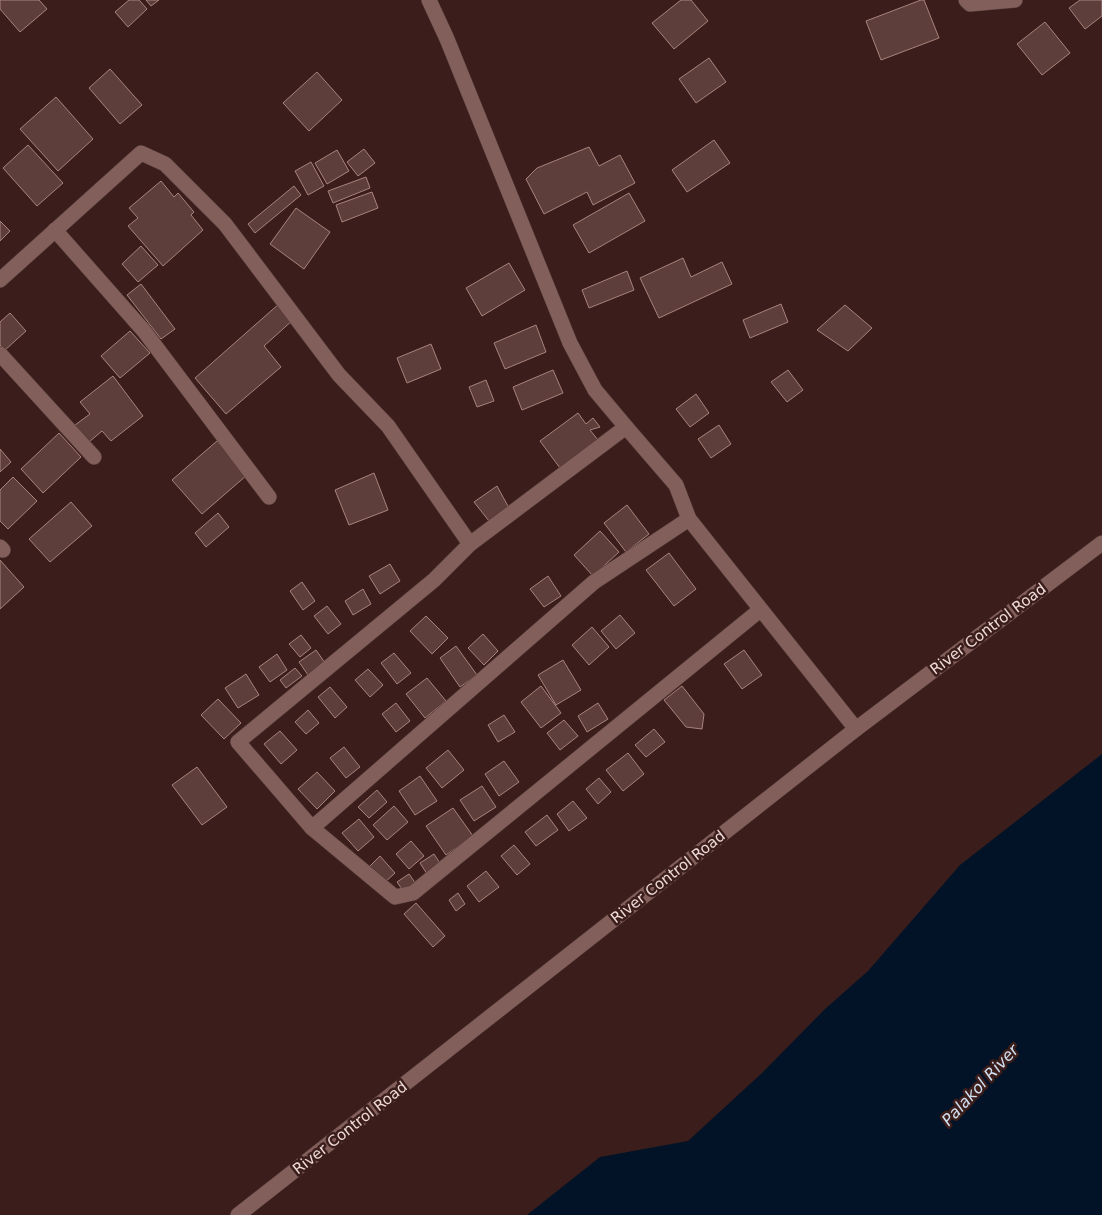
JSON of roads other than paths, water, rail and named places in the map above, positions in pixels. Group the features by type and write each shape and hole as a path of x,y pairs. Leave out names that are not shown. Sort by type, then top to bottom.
{"street":[{"path":"430,0 570,342 596,390 626,428 676,485 689,519 856,729"},
{"path":"966,0 970,4 1015,0"},
{"path":"0,280 141,154 165,164 226,224 339,375 388,426 470,544"},
{"path":"55,230 144,331 269,497"},
{"path":"0,354 94,457"},
{"path":"626,428 470,544 434,580 238,742 312,828 395,897 414,894 760,610"},
{"path":"312,828 594,582 689,519"},
{"name":"River Control Road","path":"238,1215 856,729 1102,543"}],"water":[{"name":"Palakol River","path":"1102,754 1102,1215 527,1215 600,1157 688,1141 762,1073 825,1009 868,971 960,865"}]}
